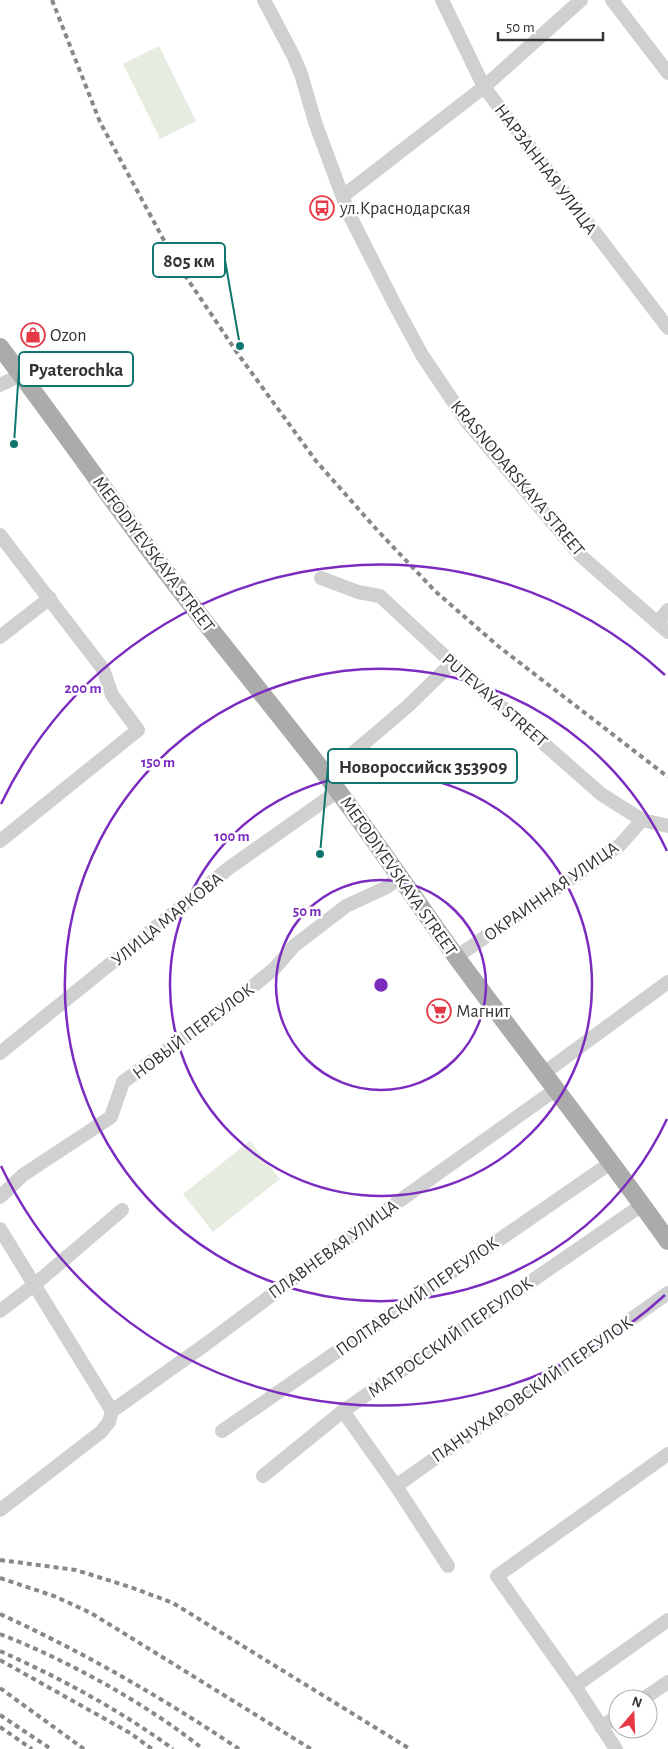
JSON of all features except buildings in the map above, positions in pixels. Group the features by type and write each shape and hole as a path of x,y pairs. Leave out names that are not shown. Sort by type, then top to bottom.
{"main road":[{"name":"MEFODIYEVSKAYA STREET","path":"0,347 163,569 338,791 402,877 456,957 555,1090 612,1162 668,1241"}],"street":[{"name":"KRASNODARSKAYA STREET","path":"264,0 301,74 315,122 349,214 422,354 467,422 580,556 663,627"},
{"name":"НАРЗАННАЯ УЛИЦА","path":"442,0 484,87 668,328"},
{"path":"343,196 484,87 581,0"},
{"path":"612,0 668,73"},
{"path":"0,385 22,375"},
{"path":"0,534 103,669 112,695 138,730 0,841"},
{"name":"PUTEVAYA STREET","path":"321,578 358,592 380,596 452,663 601,794 642,820 668,826"},
{"path":"0,637 50,598"},
{"path":"663,627 668,610"},
{"path":"326,775 408,706 452,663"},
{"name":"УЛИЦА МАРКОВА","path":"0,1053 229,868 338,791"},
{"name":"ОКРАИННАЯ УЛИЦА","path":"456,957 620,845 642,820"},
{"name":"НОВЫЙ ПЕРЕУЛОК","path":"0,1197 23,1175 111,1117 123,1082 245,993 274,970 294,946 346,906 385,888 402,877"},
{"path":"544,1073 668,982"},
{"name":"ПЛАВНЕВАЯ УЛИЦА","path":"0,1510 101,1432 110,1417 206,1344 364,1226 555,1090"},
{"name":"ПОЛТАВСКИЙ ПЕРЕУЛОК","path":"222,1431 612,1162"},
{"name":"МАТРОССКИЙ ПЕРЕУЛОК","path":"263,1476 344,1410 642,1205"},
{"path":"0,1311 34,1285 122,1210"},
{"path":"1,1233 34,1285 110,1417"},
{"name":"ПАНЧУХАРОВСКИЙ ПЕРЕУЛОК","path":"396,1486 668,1293"},
{"path":"344,1410 448,1566"},
{"path":"616,1749 497,1576 668,1454"},
{"path":"574,1686 668,1620"},
{"path":"601,1728 608,1723"}],"shaded area":[{"path":"159,46 196,121 160,139 123,64"},
{"path":"250,1141 280,1179 213,1232 183,1194"}],"railway":[{"path":"52,0 100,122 174,259 238,354 316,461 378,531 435,591 498,646 668,777"},
{"path":"0,1560 76,1570 173,1603 410,1749"},
{"path":"0,1578 54,1596 91,1613 311,1749"},
{"path":"0,1614 62,1644 122,1677 181,1711 239,1749"},
{"path":"0,1634 106,1684 181,1732 203,1749"},
{"path":"0,1651 45,1672 89,1696 132,1721 173,1749"},
{"path":"0,1660 130,1733 152,1749"},
{"path":"0,1688 84,1749"},
{"path":"0,1715 51,1749"},
{"path":"0,1727 32,1749"}],"place":[{"name":"ул.Краснодарская","path":"322,208"},
{"name":"Ozon","path":"33,335"},
{"name":"805 км","path":"240,346"},
{"name":"Pyaterochka","path":"14,444"},
{"name":"Новороссийск 353909","path":"320,854"},
{"name":"Магнит","path":"439,1011"}]}
